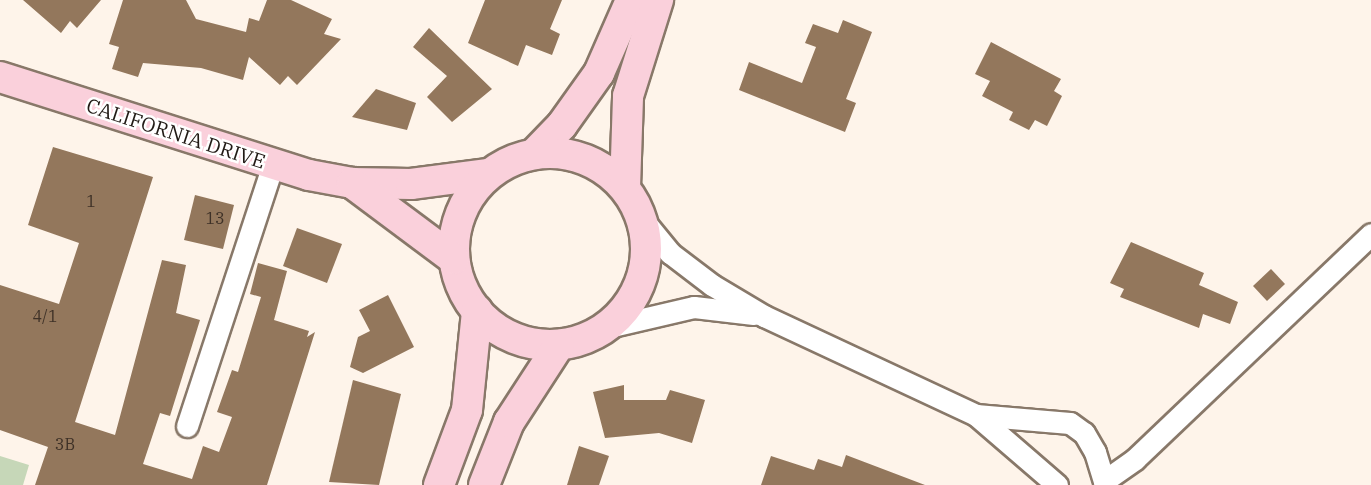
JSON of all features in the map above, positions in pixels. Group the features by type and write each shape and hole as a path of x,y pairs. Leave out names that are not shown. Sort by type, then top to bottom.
{"street":[{"path":"631,0 599,73 562,125 534,154 488,174 461,212 454,259 466,295 477,311 514,338 559,345 608,327 694,307 764,316"},
{"path":"625,188 628,96 658,0"},
{"name":"CALIFORNIA DRIVE","path":"0,77 273,164 352,183 411,184 488,174"},
{"path":"534,154 584,158 625,188 643,220 691,269 764,316 976,415 1057,485"},
{"path":"187,426 273,164"},
{"name":"CALIFORNIA DRIVE","path":"352,183 454,259"},
{"path":"608,327 629,306 642,279 647,249 643,220"},
{"path":"976,415 1070,423 1084,433 1104,483 1135,459 1371,234"},
{"path":"439,485 467,410 477,311"},
{"path":"484,485 509,422 559,345"}],"green space":[{"path":"0,456 29,465 23,485 0,485"}],"building":[{"path":"23,0 101,0 77,28 70,21 61,33"},
{"path":"123,0 186,0 196,19 246,32 249,18 259,21 267,0 291,0 332,19 324,34 341,39 297,85 288,76 280,85 249,57 243,80 201,68 143,63 138,77 112,69 119,47 109,44"},
{"path":"485,0 562,0 550,29 560,34 552,55 526,45 518,66 468,43"},
{"path":"843,20 872,32 846,99 856,103 845,132 739,90 749,62 802,83 816,47 805,43 813,24 838,33"},
{"path":"429,28 492,89 452,122 427,97 447,76 413,47"},
{"path":"991,42 1061,79 1054,91 1062,96 1047,126 1035,120 1029,130 1009,120 1013,112 982,96 990,81 975,74"},
{"path":"376,89 416,103 407,130 352,117"},
{"path":"53,147 153,177 75,422 115,435 162,260 186,265 176,313 200,320 170,416 160,413 143,464 192,479 203,446 219,452 232,417 217,412 232,370 238,372 261,297 250,294 258,263 287,271 274,320 309,331 307,337 315,332 267,485 35,485 48,447 0,430 0,285 59,304 79,243 28,225"},
{"path":"195,195 234,205 223,249 184,240"},
{"path":"297,228 342,244 327,283 283,266"},
{"path":"1131,242 1204,273 1199,285 1238,302 1230,324 1203,314 1199,328 1120,297 1124,289 1110,283"},
{"path":"1271,269 1285,284 1267,301 1253,286"},
{"path":"388,295 414,347 363,373 350,367 358,337 370,331 359,310"},
{"path":"353,380 401,394 379,485 329,482"},
{"path":"624,385 624,400 666,400 670,390 705,400 692,443 659,433 605,438 593,392"},
{"path":"579,446 609,456 599,485 567,485"},
{"path":"846,455 925,485 761,485 771,456 814,470 818,459 842,467"}]}
